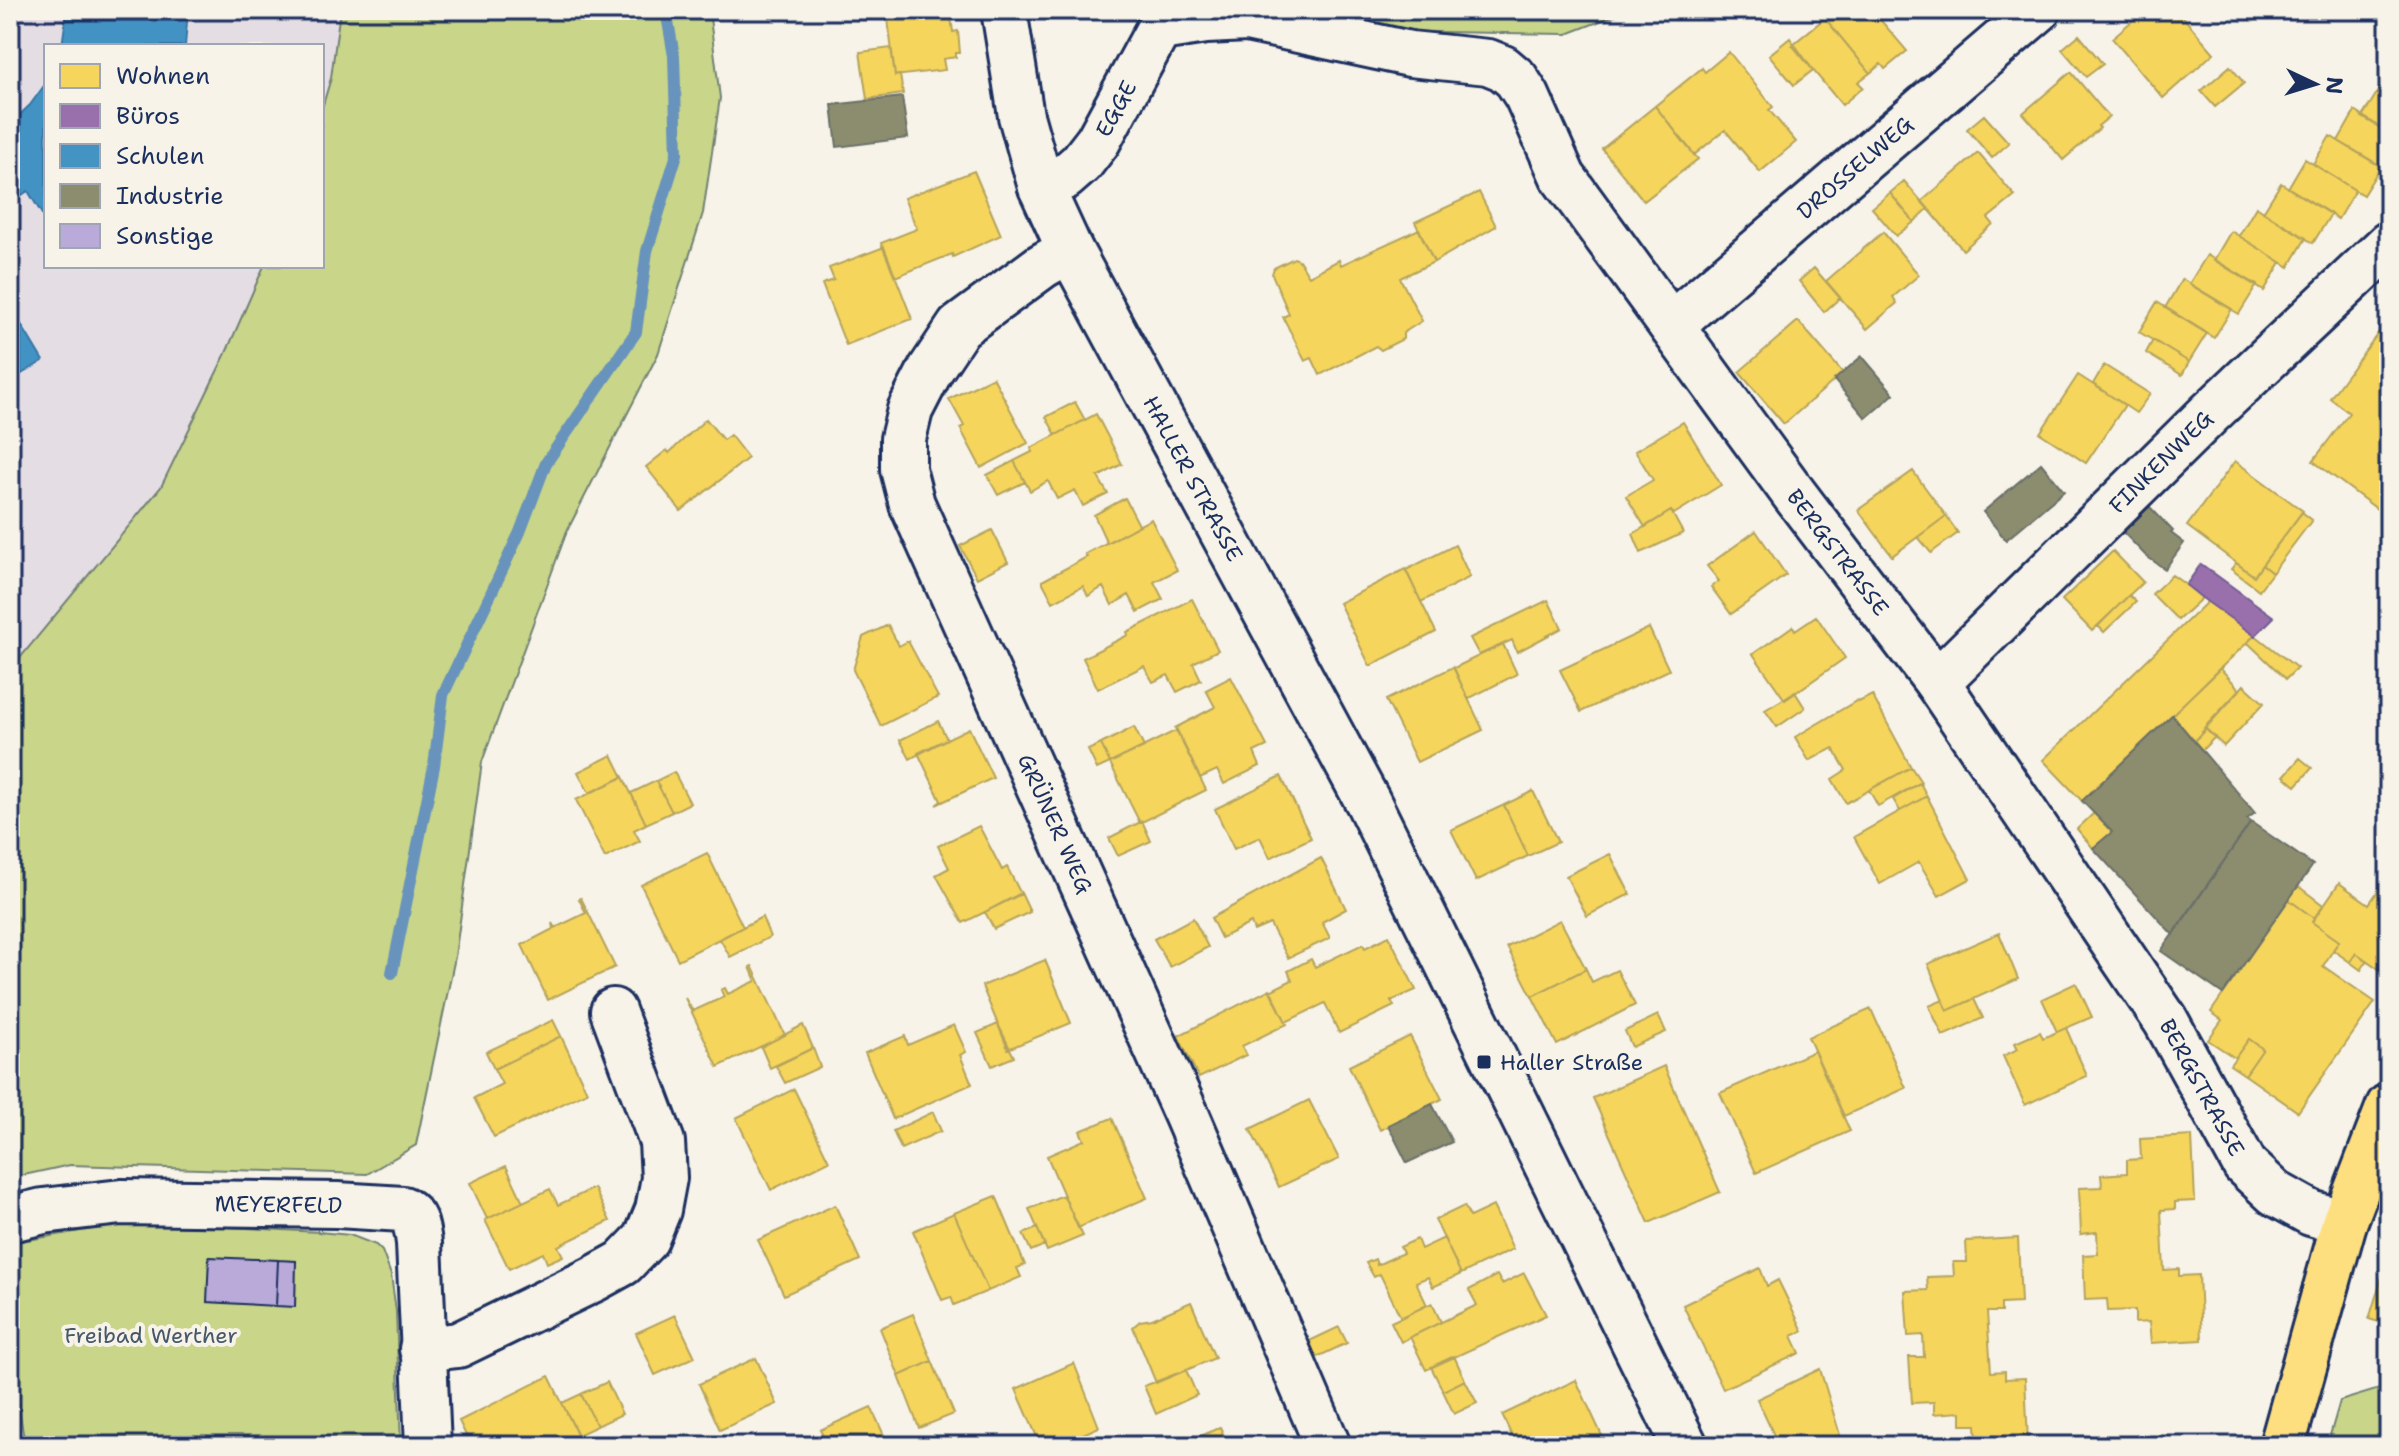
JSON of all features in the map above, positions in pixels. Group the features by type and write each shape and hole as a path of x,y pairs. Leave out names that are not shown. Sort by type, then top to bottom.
{"main road":[{"path":"2282,1446 2344,1223 2389,1106"}],"street":[{"name":"HALLER STRASSE","path":"1004,10 1021,116 1041,187 1070,250 1368,802 1685,1446"},
{"name":"DROSSELWEG","path":"1671,325 2038,10"},
{"name":"BERGSTRASSE","path":"1164,19 1206,21 1242,14 1410,54 1488,62 1503,68 1516,79 1527,96 1563,177 1937,682 2166,1021 2245,1165 2275,1193 2311,1213 2344,1223"},
{"name":"EGGE","path":"1041,187 1065,177 1089,152 1164,19"},
{"name":"FINKENWEG","path":"1937,682 2209,414 2389,244"},
{"name":"GRÜNER WEG","path":"1070,250 1042,266 959,327 931,369 910,410 903,439 903,469 912,504 1186,1114 1328,1446"},
{"path":"422,1349 458,1345 594,1279 623,1263 646,1239 658,1210 662,1189 662,1142 613,1011"},
{"name":"MEYERFELD","path":"10,1219 43,1211 121,1202 403,1209 411,1214 417,1226 428,1446"}],"shaded area":[{"path":"10,10 340,10 331,78 324,101 324,44 44,44 44,268 263,268 161,487 10,670"}],"green space":[{"path":"340,10 709,10 720,98 703,213 658,354 567,531 482,762 455,957 416,1145 367,1174 70,1165 10,1178 10,670 161,487 263,268 324,268 324,101 331,78"},
{"path":"1277,10 1629,10 1567,34 1374,31"},
{"name":"Freibad Werther","path":"133,1222 319,1232 350,1235 376,1245 382,1251 391,1275 396,1311 401,1446 25,1446 10,1349 10,1243"},
{"path":"2389,1386 2389,1446 2327,1446 2340,1401"}],"building: Wohnen":[{"path":"950,10 953,32 958,31 960,53 956,53 956,57 943,59 945,70 895,76 887,11"},
{"path":"1835,10 1872,10 1907,51 1885,69 1881,64 1870,73 1825,18"},
{"path":"2145,10 2177,10 2214,53 2163,98 2112,38"},
{"path":"2243,10 2266,10 2253,21"},
{"path":"1825,18 1870,73 1858,82 1863,87 1842,105 1792,45"},
{"path":"2079,35 2103,64 2086,77 2062,49"},
{"path":"1790,38 1813,70 1794,85 1769,55"},
{"path":"891,48 895,76 900,75 903,94 867,99 860,52"},
{"path":"1729,52 1773,107 1769,110 1796,142 1760,172 1725,130 1694,155 1655,106 1702,68 1705,72"},
{"path":"2230,66 2244,83 2215,107 2201,91"},
{"path":"2071,72 2109,117 2063,160 2023,113"},
{"path":"2380,88 2389,93 2389,133 2362,117"},
{"path":"1655,106 1698,159 1644,201 1602,149"},
{"path":"2355,111 2389,133 2388,171 2338,141"},
{"path":"1984,115 2009,143 1992,158 1967,129"},
{"path":"2330,136 2381,166 2363,195 2313,164"},
{"path":"1978,153 2015,196 1988,218 1993,224 1963,250 1922,201"},
{"path":"2305,159 2355,190 2338,219 2288,188"},
{"path":"974,171 1001,235 953,257 952,254 895,277 881,243 917,229 904,198"},
{"path":"1904,181 1928,209 1914,222 1890,193"},
{"path":"2281,183 2331,214 2313,243 2263,212"},
{"path":"1479,192 1496,226 1434,262 1415,222"},
{"path":"1890,193 1914,222 1896,236 1872,208"},
{"path":"2256,207 2306,238 2289,267 2239,236"},
{"path":"1419,229 1434,262 1400,278 1422,321 1403,333 1403,339 1381,350 1376,346 1320,375 1312,358 1305,361 1283,317 1289,314 1272,274 1274,268 1294,258 1299,260 1309,276 1339,260 1341,265"},
{"path":"2231,231 2281,262 2264,291 2214,260"},
{"path":"1883,232 1919,275 1893,297 1897,303 1867,329 1826,281"},
{"path":"884,247 912,319 846,345 822,284 834,280 829,268"},
{"path":"2207,255 2257,285 2239,314 2189,284"},
{"path":"1814,268 1840,298 1824,312 1799,281"},
{"path":"2182,279 2232,309 2214,338 2165,308"},
{"path":"2157,302 2207,333 2189,362 2139,332"},
{"path":"1798,321 1843,373 1784,424 1739,372"},
{"path":"2385,324 2389,327 2389,510 2385,515 2313,461 2349,413 2330,398"},
{"path":"2153,340 2189,362 2182,375 2146,353"},
{"path":"2104,365 2150,394 2136,413 2093,384"},
{"path":"2078,375 2125,405 2086,463 2040,433"},
{"path":"993,377 1028,443 981,468 949,399"},
{"path":"1075,402 1085,420 1056,435 1046,417"},
{"path":"1096,414 1122,464 1098,477 1108,494 1083,506 1075,490 1057,499 1048,481 1030,491 1014,461 1032,452 1031,448"},
{"path":"706,419 723,440 730,435 748,458 681,511 646,467 667,450 669,453"},
{"path":"1683,422 1721,485 1674,514 1671,511 1645,527 1626,496 1653,480 1635,451"},
{"path":"1014,461 1025,482 998,495 987,475"},
{"path":"2235,461 2303,511 2254,576 2187,526"},
{"path":"1913,471 1946,516 1892,556 1858,510"},
{"path":"1125,498 1139,525 1107,543 1094,515"},
{"path":"1671,511 1683,533 1641,553 1633,534"},
{"path":"2302,512 2312,520 2272,573 2262,565"},
{"path":"1946,516 1958,533 1931,553 1918,537"},
{"path":"1151,519 1177,570 1154,582 1163,599 1138,612 1129,595 1112,605 1103,587 1088,596 1083,586 1053,602 1042,581"},
{"path":"992,530 1008,562 977,578 960,546"},
{"path":"1756,531 1786,575 1731,614 1711,587 1719,581 1707,566"},
{"path":"1455,545 1470,577 1421,602 1406,570"},
{"path":"2113,551 2143,582 2092,631 2062,600"},
{"path":"2236,563 2254,576 2262,565 2272,573 2259,590 2231,569"},
{"path":"1405,569 1436,632 1370,666 1339,603"},
{"path":"2172,575 2203,597 2178,620 2152,594"},
{"path":"2129,595 2136,602 2104,632 2098,626"},
{"path":"1192,599 1218,650 1193,663 1201,680 1177,692 1168,675 1153,682 1144,666 1098,689 1083,658"},
{"path":"1548,600 1562,628 1517,652 1512,640 1479,655 1470,638"},
{"path":"2208,601 2255,635 2082,801 2043,760"},
{"path":"1816,616 1845,658 1785,700 1753,654 1793,626 1795,630"},
{"path":"888,625 899,646 908,641 938,697 881,726 853,670 863,637"},
{"path":"1649,628 1669,670 1581,712 1560,670"},
{"path":"2255,635 2297,668 2286,679 2247,642"},
{"path":"1503,644 1517,674 1468,699 1454,668"},
{"path":"1453,667 1483,730 1417,762 1386,700"},
{"path":"2220,668 2240,690 2194,741 2172,715"},
{"path":"1231,677 1267,746 1254,752 1260,766 1224,784 1217,770 1200,778 1175,728 1215,707 1206,690"},
{"path":"2244,685 2264,703 2224,746 2204,728"},
{"path":"1795,692 1805,708 1777,727 1765,710"},
{"path":"1872,695 1911,767 1846,803 1832,779 1846,770 1833,748 1809,761 1795,737"},
{"path":"938,721 947,739 910,759 900,740"},
{"path":"1134,727 1144,747 1110,763 1101,744"},
{"path":"969,728 993,778 936,805 941,801 918,753"},
{"path":"2206,729 2215,737 2202,750 2194,741"},
{"path":"1177,730 1206,790 1140,823 1110,763"},
{"path":"1101,744 1110,763 1097,769 1088,750"},
{"path":"612,755 623,777 589,793 578,772"},
{"path":"2300,758 2312,768 2296,786 2284,776"},
{"path":"1911,767 1921,782 1878,806 1869,790"},
{"path":"674,772 690,803 672,812 656,781"},
{"path":"1281,776 1311,838 1270,858 1260,837 1234,849 1215,809"},
{"path":"623,777 646,824 634,830 640,841 605,858 576,800"},
{"path":"656,781 672,812 646,824 631,793"},
{"path":"1920,783 1927,796 1900,811 1893,799"},
{"path":"1533,791 1558,842 1528,856 1504,805"},
{"path":"1927,796 1970,879 1939,896 1919,862 1880,884 1854,837"},
{"path":"1504,805 1528,856 1476,881 1451,830"},
{"path":"2094,813 2112,832 2093,848 2077,829"},
{"path":"1142,821 1151,841 1118,856 1109,838"},
{"path":"979,826 1002,870 1007,867 1021,894 963,923 936,875 949,868 938,846"},
{"path":"707,853 743,927 678,960 641,885"},
{"path":"1610,854 1630,894 1587,916 1566,876"},
{"path":"1321,858 1346,909 1322,922 1330,938 1288,958 1270,924 1254,931 1251,923 1221,938 1211,918"},
{"path":"2384,882 2389,885 2389,976 2356,953 2350,962 2333,950 2339,941 2312,922 2339,883 2369,904"},
{"path":"2298,886 2323,905 2314,918 2288,899"},
{"path":"1021,893 1030,912 994,929 985,912"},
{"path":"581,898 615,967 548,1000 522,945 553,929 552,923 555,928 586,913"},
{"path":"2288,899 2314,918 2312,922 2339,941 2323,966 2375,1002 2298,1112 2245,1075 2263,1049 2249,1039 2235,1058 2208,1040 2222,1020 2211,1012"},
{"path":"762,917 770,937 730,957 720,939"},
{"path":"1193,918 1208,947 1170,967 1154,939"},
{"path":"1560,920 1586,969 1532,996 1507,947"},
{"path":"1999,933 2018,979 1947,1011 1928,964"},
{"path":"1389,936 1416,990 1391,1001 1394,1006 1339,1033 1325,1003 1286,1022 1270,991 1292,980 1288,971 1311,959 1315,967 1363,944 1365,948"},
{"path":"2356,953 2367,961 2361,970 2350,962"},
{"path":"1045,960 1071,1023 1008,1049 982,986"},
{"path":"752,966 785,1035 718,1067 685,998 693,1011 724,997 721,990 725,988 728,994 756,981"},
{"path":"1586,969 1592,982 1617,970 1635,1005 1557,1045 1532,996"},
{"path":"2076,983 2092,1017 2057,1032 2042,999"},
{"path":"1270,989 1287,1024 1242,1046 1246,1055 1199,1078 1178,1036"},
{"path":"1974,999 1983,1018 1943,1036 1929,1006 1943,1000 1947,1011"},
{"path":"1871,1009 1906,1088 1844,1116 1808,1037"},
{"path":"1658,1015 1666,1032 1632,1047 1625,1031"},
{"path":"553,1020 561,1036 494,1069 486,1052"},
{"path":"998,1024 1014,1057 992,1066 977,1033"},
{"path":"803,1025 813,1048 770,1068 761,1047"},
{"path":"954,1025 966,1052 960,1055 972,1084 893,1119 865,1053 905,1036 908,1045"},
{"path":"2066,1028 2087,1076 2025,1105 2003,1056 2018,1049 2015,1043 2040,1032 2043,1038"},
{"path":"561,1036 587,1092 494,1137 474,1098 502,1084 494,1069"},
{"path":"1410,1036 1442,1099 1380,1130 1349,1066"},
{"path":"2249,1039 2263,1049 2245,1075 2230,1065"},
{"path":"813,1048 820,1067 785,1083 776,1066"},
{"path":"1814,1051 1850,1131 1756,1173 1720,1093"},
{"path":"1664,1066 1720,1192 1649,1223 1593,1098"},
{"path":"794,1089 829,1161 771,1190 736,1118"},
{"path":"1309,1100 1339,1159 1279,1187 1250,1129"},
{"path":"933,1112 941,1131 901,1149 893,1131"},
{"path":"1112,1118 1147,1198 1078,1228 1047,1156 1084,1140 1080,1131"},
{"path":"2192,1136 2195,1201 2175,1202 2175,1209 2161,1210 2164,1270 2179,1269 2179,1276 2199,1275 2202,1340 2151,1343 2149,1322 2135,1323 2135,1310 2108,1311 2107,1299 2085,1300 2083,1255 2098,1254 2097,1232 2081,1234 2079,1188 2102,1187 2101,1175 2127,1173 2127,1160 2141,1159 2140,1139"},
{"path":"506,1166 523,1202 487,1219 470,1183"},
{"path":"594,1188 610,1221 558,1246 563,1256 547,1263 543,1253 509,1269 485,1220 550,1189 558,1205"},
{"path":"1063,1195 1083,1236 1047,1251 1029,1209"},
{"path":"996,1196 1025,1265 1017,1268 1021,1277 988,1291 954,1213"},
{"path":"835,1205 860,1260 784,1295 758,1240"},
{"path":"1464,1206 1470,1217 1493,1206 1513,1249 1461,1274 1435,1220"},
{"path":"954,1213 988,1291 954,1305 951,1297 942,1300 913,1231"},
{"path":"1037,1228 1045,1245 1031,1251 1023,1234"},
{"path":"1444,1238 1461,1274 1433,1287 1428,1277 1416,1282 1427,1305 1401,1318 1380,1274 1374,1277 1366,1263 1375,1259 1377,1265 1403,1253 1400,1247 1417,1239 1421,1249"},
{"path":"2018,1238 2021,1303 2001,1304 2001,1312 1987,1312 1991,1372 2005,1371 2005,1379 2025,1378 2028,1442 1977,1445 1976,1425 1961,1425 1961,1412 1934,1414 1934,1402 1912,1403 1909,1357 1924,1357 1923,1335 1908,1336 1905,1291 1928,1290 1927,1277 1954,1276 1953,1262 1967,1262 1966,1241"},
{"path":"2389,1254 2389,1325 2369,1319"},
{"path":"1760,1268 1767,1286 1778,1280 1803,1331 1792,1336 1800,1353 1723,1389 1683,1305"},
{"path":"1524,1273 1546,1315 1426,1370 1410,1337 1477,1305 1469,1290 1497,1275 1502,1284"},
{"path":"1191,1302 1215,1358 1156,1383 1133,1327 1140,1321"},
{"path":"1432,1303 1441,1322 1401,1342 1391,1322"},
{"path":"913,1314 932,1361 899,1376 880,1328"},
{"path":"675,1315 695,1357 655,1375 636,1333"},
{"path":"1339,1327 1347,1343 1309,1361 1301,1345"},
{"path":"1454,1356 1465,1380 1443,1391 1431,1367"},
{"path":"756,1358 777,1404 720,1430 699,1384"},
{"path":"932,1361 954,1414 919,1428 899,1376"},
{"path":"1074,1363 1099,1427 1056,1446 1041,1446 1016,1389"},
{"path":"1820,1369 1840,1435 1816,1446 1779,1446 1757,1399"},
{"path":"1186,1370 1197,1395 1156,1414 1144,1386"},
{"path":"549,1376 579,1438 563,1446 471,1446 459,1421"},
{"path":"10,1380 15,1380 18,1401 10,1402"},
{"path":"1465,1380 1477,1403 1454,1414 1443,1391"},
{"path":"1576,1380 1604,1440 1592,1446 1537,1446 1532,1437 1516,1445 1502,1415"},
{"path":"607,1382 622,1414 597,1426 581,1394"},
{"path":"581,1394 597,1426 578,1435 562,1403"},
{"path":"871,1407 889,1446 828,1446 820,1430"},
{"path":"1220,1427 1229,1446 1180,1446"},
{"path":"1532,1437 1537,1446 1514,1446"}],"building: Büros":[{"path":"2201,564 2274,617 2255,636 2202,598 2186,585"}],"building: Schulen":[{"path":"67,10 188,10 185,44 62,44"},
{"path":"44,86 44,218 28,191 10,203 10,168 13,166 10,162 10,124"},
{"path":"10,306 43,361 10,381"}],"building: Industrie":[{"path":"902,97 908,138 837,147 832,105"},
{"path":"1862,356 1894,394 1866,418 1834,380"},
{"path":"2041,463 2064,491 2006,540 1983,512"},
{"path":"2148,505 2173,531 2171,533 2184,543 2165,569 2146,556 2120,529"},
{"path":"2172,715 2255,813 2247,819 2251,822 2173,935 2093,848 2112,832 2082,801"},
{"path":"2251,822 2313,865 2223,994 2161,951"},
{"path":"1432,1104 1452,1142 1407,1163 1388,1125"}],"building: Sonstige":[{"path":"209,1257 278,1260 276,1306 207,1302"},
{"path":"278,1260 296,1261 295,1307 276,1306"}],"waterway":[{"path":"392,973 434,766 443,695 520,532 546,463 636,332 647,251 677,154 674,56 666,10"}],"place":[{"name":"Haller Straße","path":"1484,1062"}]}
